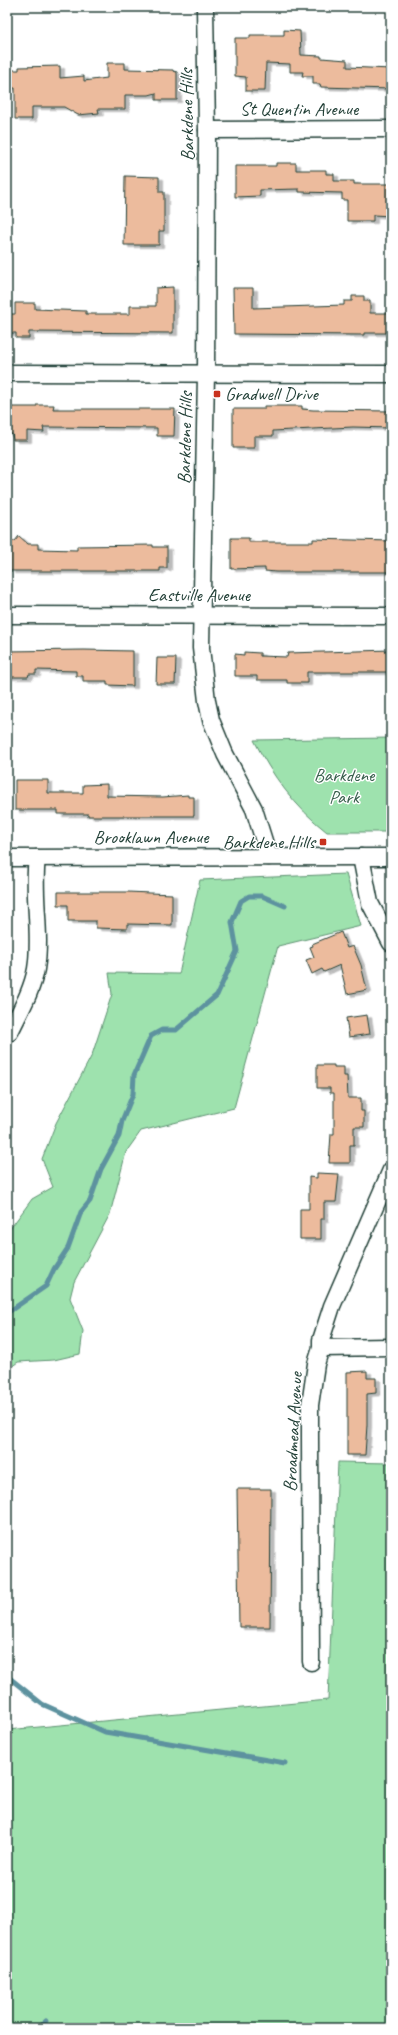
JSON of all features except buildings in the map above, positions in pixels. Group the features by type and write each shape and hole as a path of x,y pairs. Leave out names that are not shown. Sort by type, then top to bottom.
{"street":[{"name":"Barkdene Hills","path":"205,7 207,130 206,374 201,648 211,720 225,754 254,810 270,856"},
{"name":"St Quentin Avenue","path":"207,130 391,129"},
{"path":"7,373 391,374"},
{"name":"Eastville Avenue","path":"7,615 391,616"},
{"name":"Brooklawn Avenue","path":"7,858 270,856 391,857"},
{"path":"361,857 370,903 391,943"},
{"path":"7,1034 10,1032 31,990 36,968 38,934 34,878 37,858"},
{"name":"Broadmead Avenue","path":"311,1662 310,1404 316,1364 321,1348 321,1340 332,1306 391,1170"},
{"path":"321,1348 391,1347"}],"green space":[{"name":"Barkdene Park","path":"391,738 391,832 327,832 305,812 285,790 268,766 254,740"},
{"path":"346,874 361,926 278,946 234,1108 141,1131 126,1152 110,1214 74,1282 70,1298 83,1331 80,1354 54,1360 18,1362 7,1370 7,1233 32,1199 53,1187 42,1159 56,1123 92,1055 112,994 109,973 179,974 200,880"},
{"path":"338,1462 391,1463 391,2028 7,2028 7,1730 328,1700"}],"waterway":[{"path":"7,1313 46,1286 54,1269 68,1248 81,1212 90,1201 101,1169 119,1136 122,1121 133,1094 134,1075 151,1036 162,1030 176,1030 217,995 237,951 232,922 241,901 249,896 262,896 285,906"},
{"path":"7,1676 42,1704 105,1732 285,1763"},
{"path":"39,2028 46,2021"}],"place":[{"name":"Gradwell Drive","path":"217,394"},
{"name":"Barkdene Hills","path":"323,842"}]}
